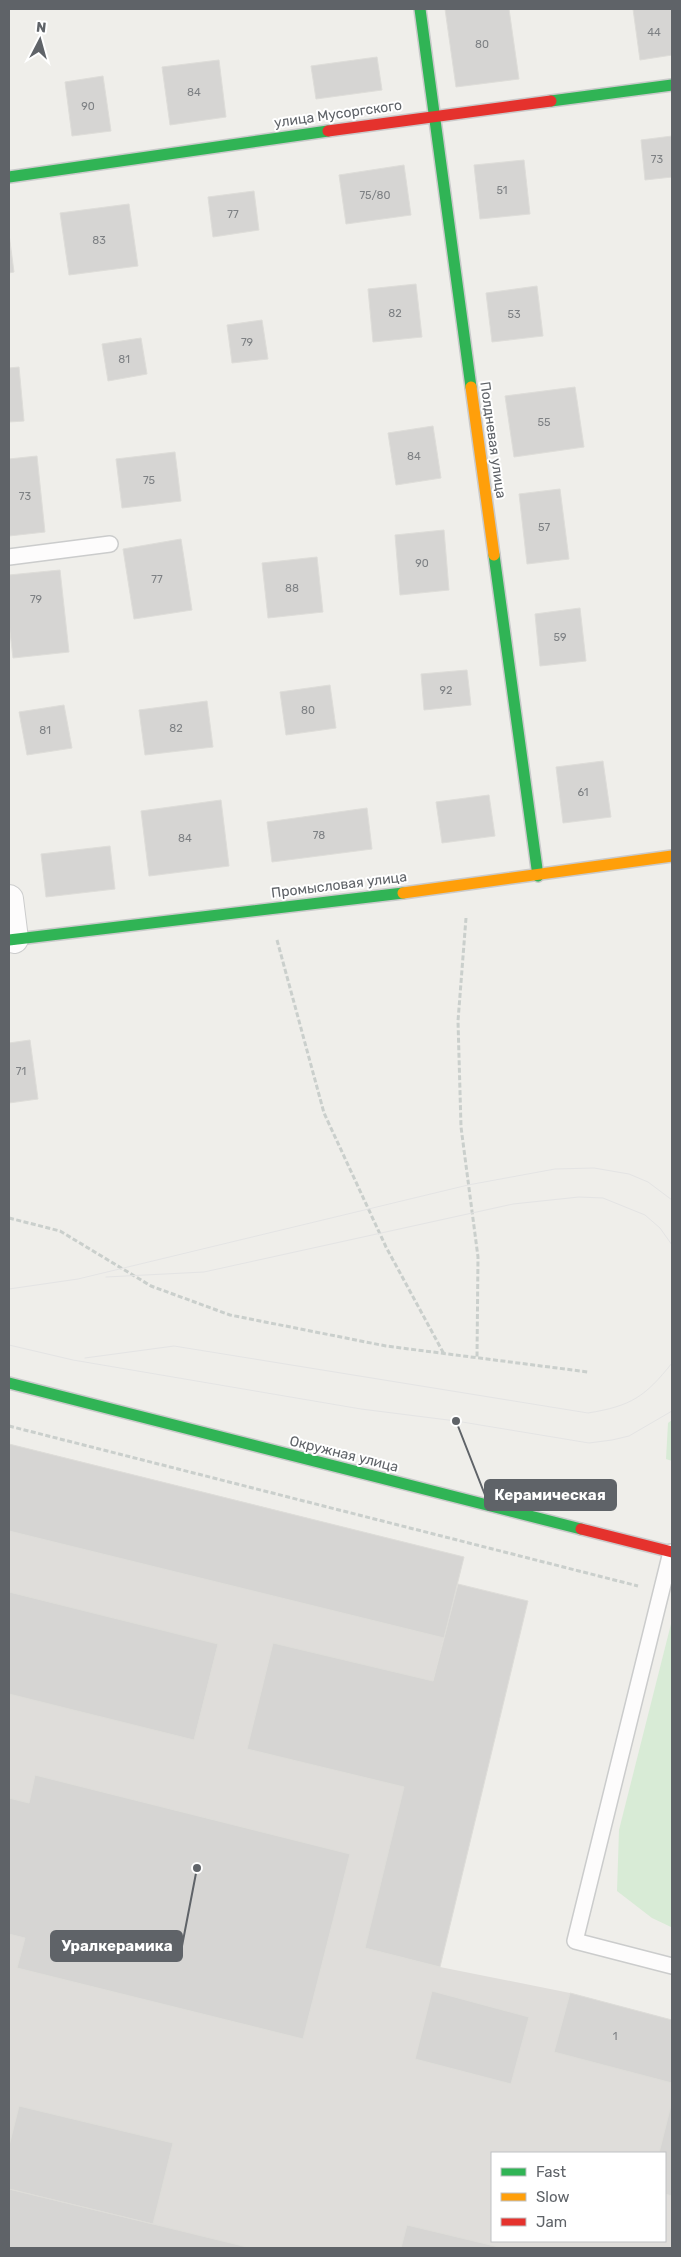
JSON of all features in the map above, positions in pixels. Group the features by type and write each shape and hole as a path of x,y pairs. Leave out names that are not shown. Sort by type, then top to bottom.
{"street":[{"name":"Полдневая улица","path":"420,9 538,876"},
{"name":"улица Мусоргского","path":"9,177 672,84"},
{"name":"Промысловая улица","path":"12,939 469,885 672,856"},
{"path":"9,899 12,939"},
{"name":"Окружная улица","path":"9,1383 672,1552"}],"lane":[{"path":"9,557 110,544"},
{"path":"672,1552 575,1942 672,1966"}],"path":[{"path":"469,885 458,1021 460,1127 478,1257 477,1358"},
{"path":"268,909 324,1113 386,1247 444,1354"},
{"path":"9,1218 60,1231 151,1286 230,1315 386,1346 588,1372"},
{"path":"9,1426 663,1592"}],"shaded area":[{"path":"9,1444 464,1557 366,1948 440,1967 570,1993 672,2020 672,2248 9,2248"}],"green space":[{"path":"672,1420 672,1461 666,1459 668,1423"},
{"path":"672,1620 671,1927 652,1918 617,1891 619,1830"}],"building":[{"path":"445,9 509,9 519,79 456,87"},
{"path":"633,9 672,9 672,55 640,60"},
{"path":"377,57 382,90 316,99 311,66"},
{"path":"219,60 226,117 170,125 162,67"},
{"path":"103,76 111,131 72,136 65,82"},
{"path":"672,136 672,177 645,180 641,140"},
{"path":"524,160 530,214 480,219 474,165"},
{"path":"404,165 411,215 346,224 339,175"},
{"path":"254,191 259,230 213,237 208,197"},
{"path":"129,204 138,266 69,275 60,213"},
{"path":"9,234 14,272 9,273"},
{"path":"416,284 422,337 373,342 368,289"},
{"path":"537,286 543,336 492,342 486,293"},
{"path":"262,320 268,359 232,363 227,325"},
{"path":"141,338 147,374 108,381 102,344"},
{"path":"19,367 24,421 9,422 9,368"},
{"path":"575,387 584,447 514,457 505,396"},
{"path":"433,426 441,478 396,485 388,433"},
{"path":"175,452 181,501 122,508 116,459"},
{"path":"37,456 45,532 9,536 9,459"},
{"path":"560,489 569,559 527,564 519,494"},
{"path":"444,530 449,590 400,595 395,535"},
{"path":"181,539 192,610 134,619 123,549"},
{"path":"317,557 323,612 268,618 262,563"},
{"path":"60,570 69,652 13,658 9,623 9,575"},
{"path":"580,608 586,661 540,666 535,614"},
{"path":"467,670 471,705 424,710 421,674"},
{"path":"330,685 336,728 286,735 280,692"},
{"path":"207,701 213,747 145,755 139,710"},
{"path":"64,705 72,748 27,755 19,712"},
{"path":"603,761 611,817 563,823 556,767"},
{"path":"489,795 495,836 442,843 436,802"},
{"path":"221,800 229,866 149,876 141,811"},
{"path":"367,808 372,849 272,862 267,822"},
{"path":"110,846 115,889 46,897 41,854"},
{"path":"30,1040 38,1099 9,1103 9,1043"},
{"path":"9,1444 464,1557 444,1638 9,1531"},
{"path":"458,1584 528,1601 440,1967 365,1948 404,1787 247,1749 273,1643 433,1681"},
{"path":"9,1592 218,1644 194,1740 9,1694"},
{"path":"35,1775 350,1854 303,2039 17,1968 25,1938 9,1934 9,1798 29,1803"},
{"path":"432,1991 529,2017 511,2084 415,2059"},
{"path":"570,1993 672,2020 672,2083 554,2052"},
{"path":"672,2101 672,2196 666,2194 666,2152 659,2152"},
{"path":"19,2106 173,2143 153,2224 9,2189 9,2146"},
{"path":"9,2189 153,2224 251,2248 9,2248"},
{"path":"407,2225 503,2248 401,2248"}],"tram line":[{"path":"9,1289 78,1279 468,1185 555,1169 594,1168 629,1174 648,1182 672,1200"},
{"path":"106,1277 204,1272 513,1204 579,1197 603,1198 645,1215 660,1228 672,1245"},
{"path":"9,1345 73,1360 361,1409 456,1421 589,1443 629,1436 672,1411"},
{"path":"85,1358 174,1346 588,1413 615,1407 636,1398 654,1384 672,1363"}],"traffic: fast":[{"path":"420,9 471,387"},
{"path":"551,101 672,85"},
{"path":"9,177 328,131"},
{"path":"494,555 538,876"},
{"path":"9,940 403,893"},
{"path":"9,1383 581,1529"}],"traffic: slow":[{"path":"471,387 494,555"},
{"path":"403,893 672,856"}],"traffic: jam":[{"path":"328,131 551,101"},
{"path":"581,1529 672,1552"}],"place":[{"name":"Керамическая","path":"456,1421"},
{"name":"Уралкерамика","path":"197,1868"}]}
